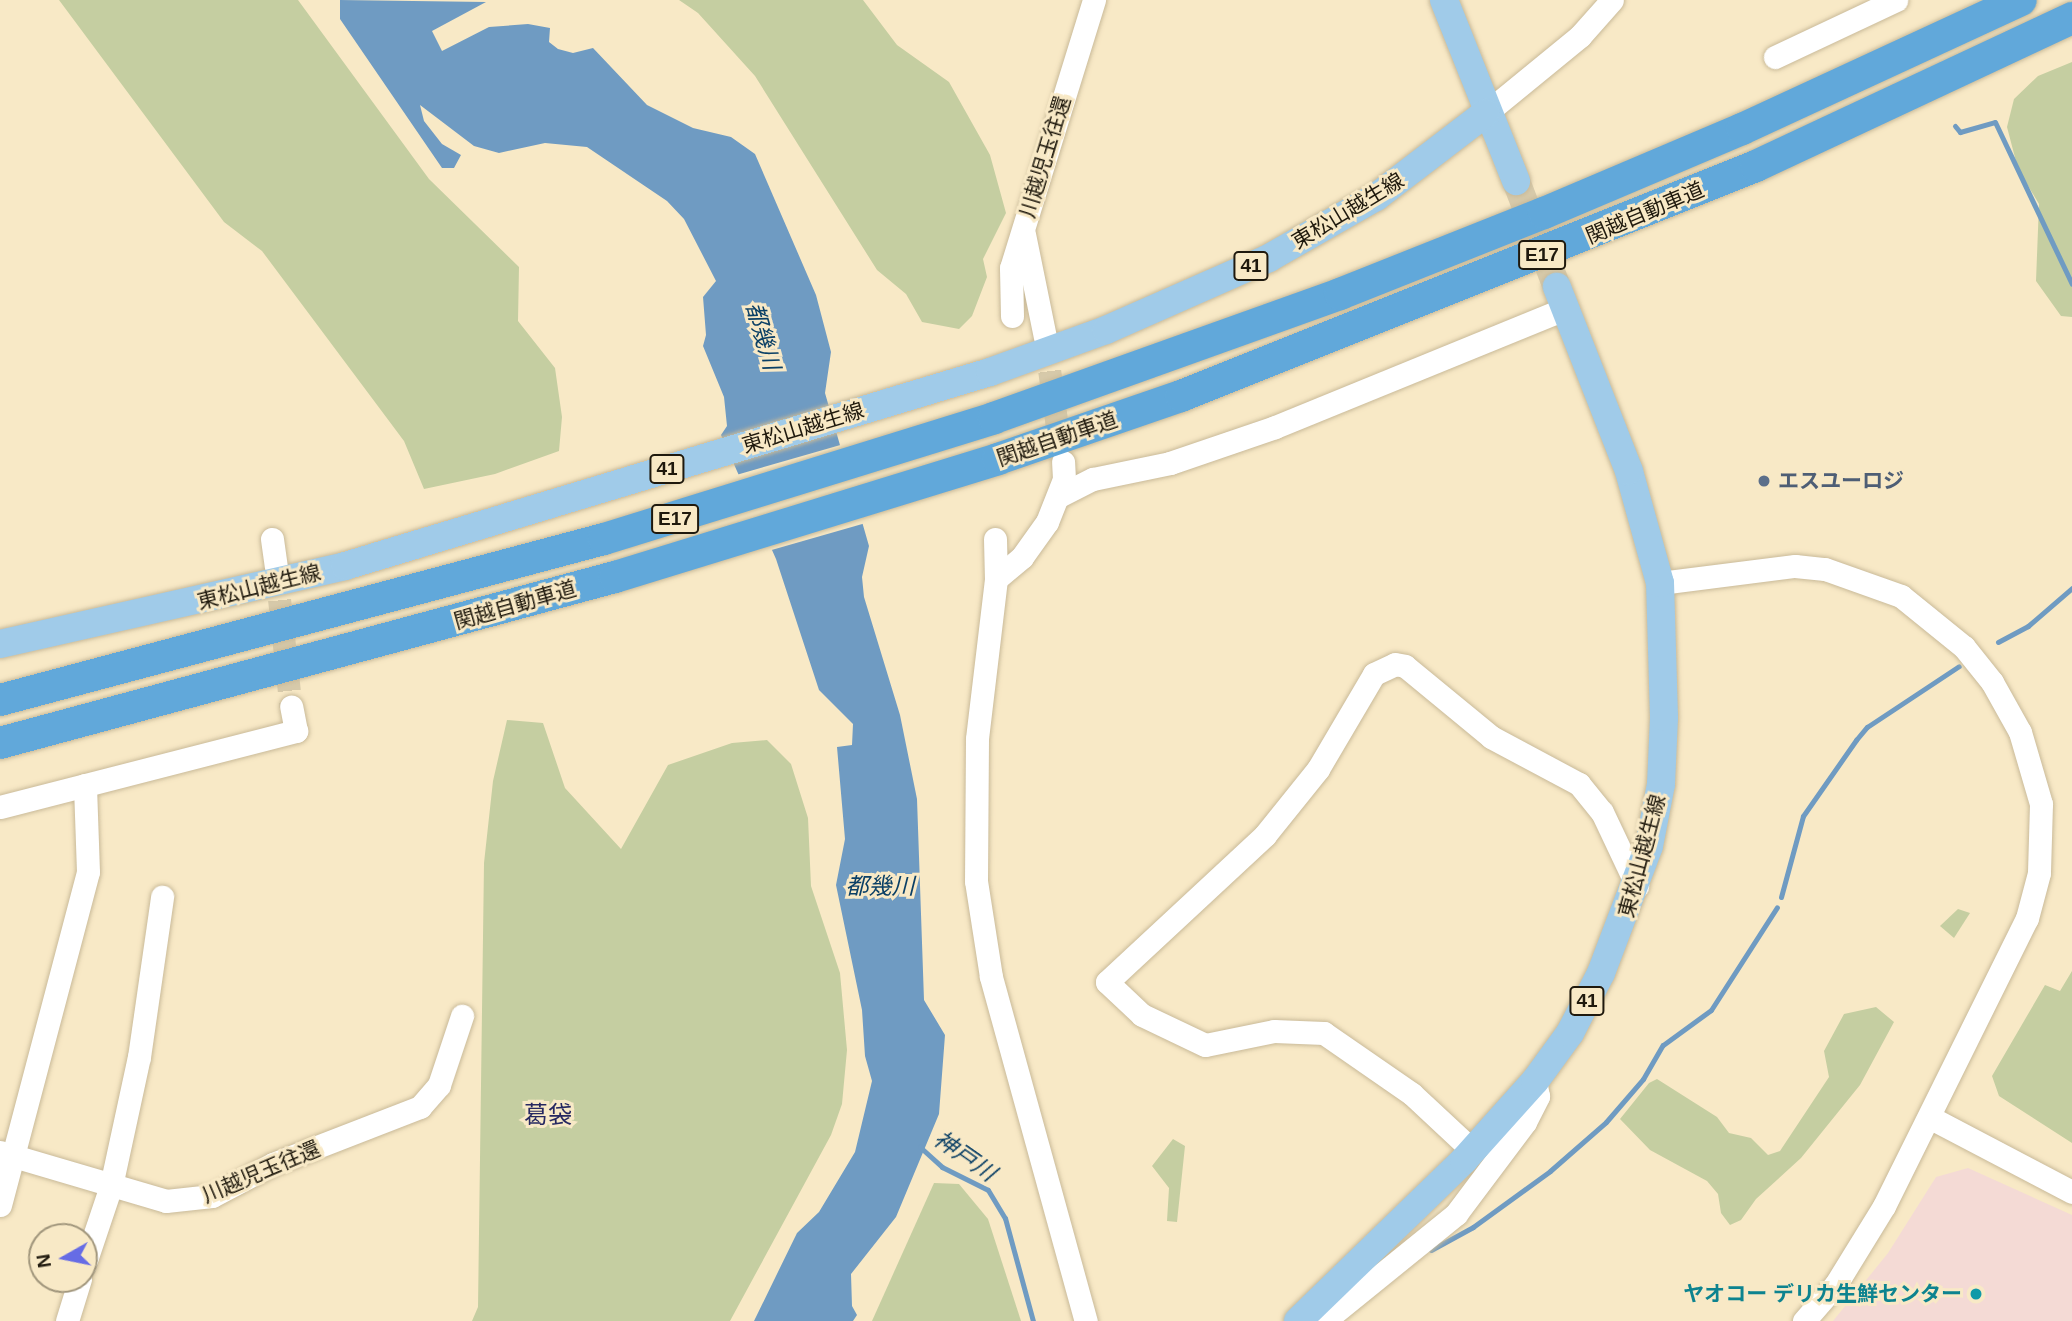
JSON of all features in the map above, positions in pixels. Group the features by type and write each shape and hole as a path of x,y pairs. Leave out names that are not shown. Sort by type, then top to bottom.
{"highway":[{"name":"関越自動車道","path":"0,700 352,609 788,485 994,418 1340,294 1544,214 1742,129 2021,0"},
{"name":"関越自動車道","path":"0,743 358,650 794,524 998,459 1193,391 1558,249 1769,160 2072,18"}],"main road":[{"path":"1444,0 1486,113 1516,181"},
{"name":"東松山越生線","path":"0,644 345,565 990,372 1171,304 1269,258 1376,197 1486,113"},
{"name":"東松山越生線","path":"1298,1321 1472,1150 1535,1082 1576,1021 1621,929 1636,886 1661,784 1664,667 1660,583 1629,471 1562,298"}],"street":[{"name":"川越児玉往還","path":"1012,316 1012,268 1094,0"},
{"path":"1486,113 1580,36 1612,0"},
{"path":"1775,57 1896,0"},
{"path":"1023,230 1045,337"},
{"path":"1059,496 1093,479 1170,463 1275,427 1562,298"},
{"path":"996,579 1022,557 1047,522 1059,496 1063,461"},
{"path":"272,539 276,566"},
{"path":"995,539 996,579 977,739 976,881 991,976 1086,1321"},
{"path":"1660,583 1795,566 1825,569 1901,596 1979,663 2020,732 2041,804 2039,873 2027,918 1931,1118 1850,1262 1804,1321"},
{"path":"1472,1150 1412,1094 1324,1033 1274,1031 1205,1045 1142,1015 1107,982 1265,835 1318,769 1374,674 1395,664 1405,666 1491,737 1579,784 1602,812 1636,886"},
{"path":"0,807 296,731 291,706"},
{"path":"0,1205 7,1154 88,872 85,785"},
{"path":"98,1225 111,1186 139,1057 162,897"},
{"name":"川越児玉往還","path":"7,1154 166,1200 197,1200 273,1164 420,1107 439,1085 462,1016"},
{"path":"1324,1321 1456,1213 1525,1122 1538,1096 1535,1082"},
{"path":"1931,1118 2072,1192"},
{"path":"67,1321 76,1293"}],"shaded area":[{"path":"1968,1168 2072,1215 2072,1321 1833,1321 1888,1253 1936,1177"}],"green space":[{"path":"59,0 298,0 429,179 519,267 518,321 555,368 562,417 559,451 495,474 424,489 404,441 262,251 224,222"},
{"path":"679,0 863,0 897,45 949,82 990,155 1006,213 983,259 987,277 972,316 959,329 922,322 906,294 877,270 755,76 698,13"},
{"path":"2072,62 2072,317 2061,316 2036,281 2039,204 2018,169 2007,127 2014,99 2038,76"},
{"path":"507,720 543,723 565,788 621,849 668,765 732,743 767,740 791,764 808,818 811,886 840,973 847,1050 842,1104 831,1135 730,1321 472,1321 478,1307 484,863 493,781"},
{"path":"1958,909 1970,913 1954,938 1940,926"},
{"path":"2072,971 2072,1143 1999,1096 1992,1076 2045,985 2060,991"},
{"path":"1876,1007 1894,1022 1860,1085 1801,1158 1756,1199 1741,1220 1730,1225 1721,1213 1718,1194 1707,1181 1650,1150 1620,1119 1649,1083 1657,1079 1717,1117 1729,1133 1751,1138 1768,1155 1780,1151 1829,1077 1824,1051 1844,1014"},
{"path":"1173,1139 1185,1146 1177,1222 1167,1221 1169,1188 1152,1166"},
{"path":"934,1183 959,1184 988,1219 1021,1321 872,1321"}],"water":[{"name":"都幾川","path":"340,0 486,2 432,31 442,51 489,27 528,24 550,28 549,42 558,49 573,53 593,48 647,105 693,128 731,137 755,154 816,295 831,352 825,393 869,546 862,577 864,597 900,715 917,799 924,1000 945,1035 939,1114 896,1217 851,1274 852,1306 857,1315 853,1321 754,1321 797,1233 819,1212 855,1152 872,1081 865,1056 862,1010 836,885 845,839 837,747 852,745 853,724 819,690 776,559 721,435 727,426 724,397 703,346 706,335 703,297 716,281 684,219 667,201 587,147 545,143 499,153 474,146 420,105 424,121 442,144 461,155 454,168 442,168 340,19"}],"pier":[{"path":"844,444 867,523 758,554 735,475"}],"waterway":[{"path":"1955,126 1960,132 1995,122 2072,284"},
{"path":"1998,642 2028,626 2072,588"},
{"path":"1781,897 1803,816 1856,740 1867,727 1959,666"},
{"path":"1431,1250 1473,1227 1550,1171 1606,1122 1643,1079 1663,1045 1711,1010 1777,907"},
{"name":"神戸川","path":"920,1147 942,1167 988,1190 1005,1218 1033,1321"}],"tunnel":[{"path":"1516,181 1557,287"},
{"path":"1045,337 1061,452"},
{"path":"276,566 291,706"}],"place":[{"name":"エスユーロジ","path":"1764,481"},
{"name":"ヤオコー デリカ生鮮センター","path":"1976,1294"}],"district":[{"name":"葛袋","path":"548,1115"}]}
